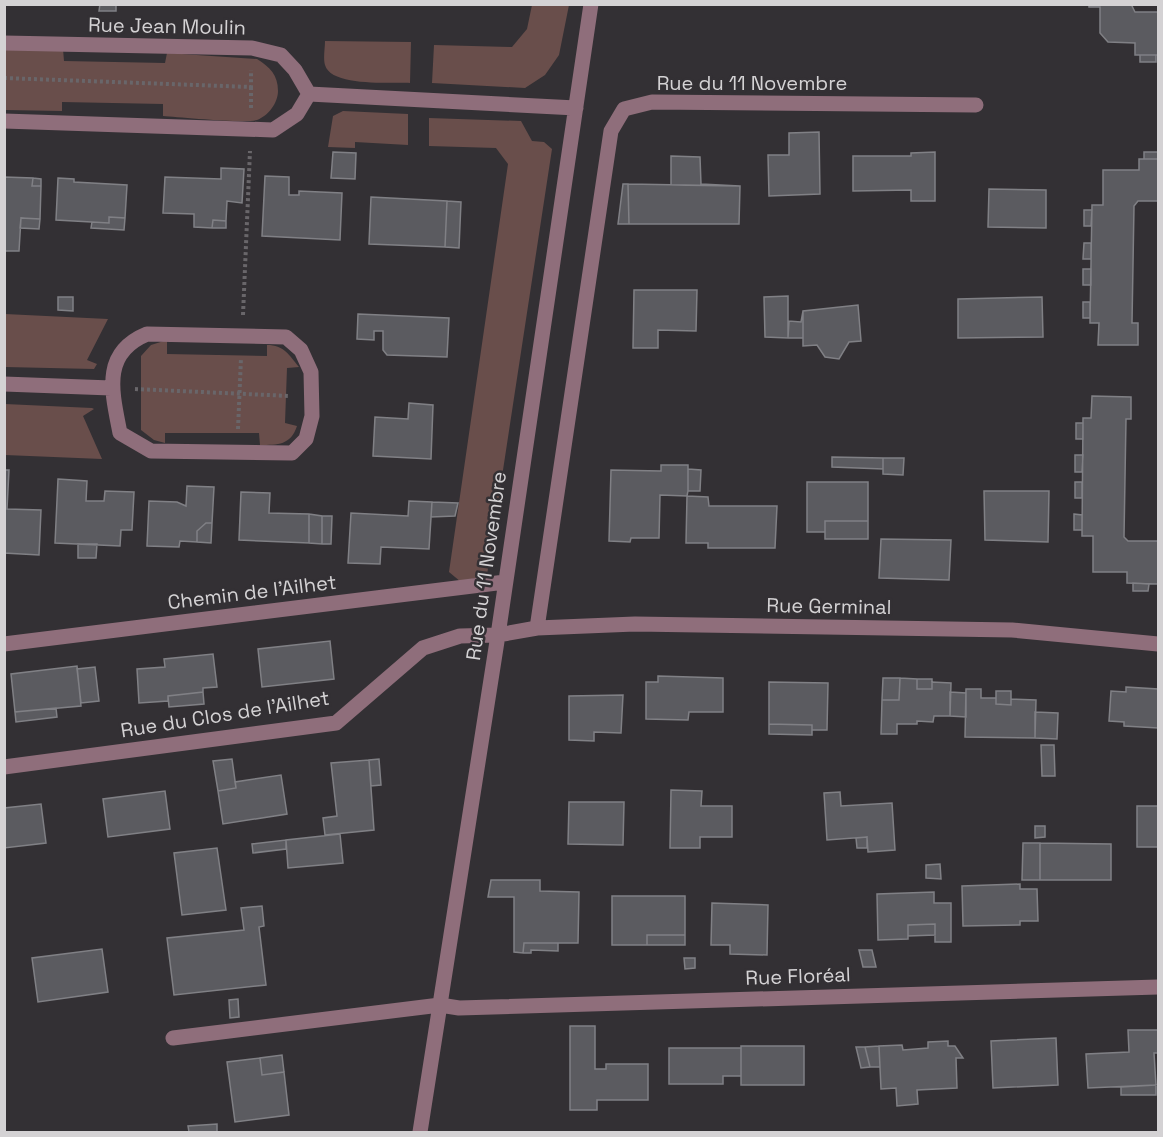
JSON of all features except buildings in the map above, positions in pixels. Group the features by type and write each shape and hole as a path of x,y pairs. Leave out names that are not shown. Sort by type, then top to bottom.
{"street":[{"name":"Rue du 11 Novembre","path":"420,1132 498,635 591,4"},
{"name":"Rue Jean Moulin","path":"4,43 252,48 281,55 309,94"},
{"path":"4,122 273,130 297,114 309,94 576,108"},
{"name":"Rue du 11 Novembre","path":"537,628 611,131 624,109 651,102 976,105"},
{"path":"147,334 286,337 301,350 311,372 312,416 306,439 292,453 151,451 120,433 111,388 117,358 132,340 147,334"},
{"path":"4,384 111,388"},
{"name":"Chemin de l'Ailhet","path":"4,645 505,582"},
{"name":"Rue Germinal","path":"498,635 537,628 635,624 1012,630 1158,644"},
{"name":"Rue du Clos de l'Ailhet","path":"4,767 336,723 423,648 460,636 498,635"},
{"name":"Rue Floréal","path":"173,1038 440,1005 459,1008 1158,987"}],"path":[{"path":"4,78 251,87 252,48"},
{"path":"237,453 251,130"},
{"path":"111,388 312,397"}],"shaded area":[{"path":"532,5 569,5 559,55 545,75 525,88 432,83 434,45 512,47 527,29"},
{"path":"325,41 411,42 410,83 363,82 338,77 325,65"},
{"path":"5,47 63,49 64,61 165,63 167,53 257,59 275,76 278,96 268,112 257,120 250,121 163,116 163,104 62,102 62,111 5,110"},
{"path":"343,111 408,114 408,145 355,142 355,148 328,147 333,116"},
{"path":"429,118 521,121 532,141 544,142 552,149 487,575 461,582 449,572 508,164 496,148 429,146"},
{"path":"5,314 108,319 87,360 97,364 94,369 5,367"},
{"path":"167,340 167,354 267,356 267,345 273,345 286,352 299,367 287,368 285,423 297,426 291,437 283,443 260,445 259,433 165,433 165,443 154,440 141,430 141,356 151,345"},
{"path":"5,404 94,409 83,416 102,459 5,455"}]}
